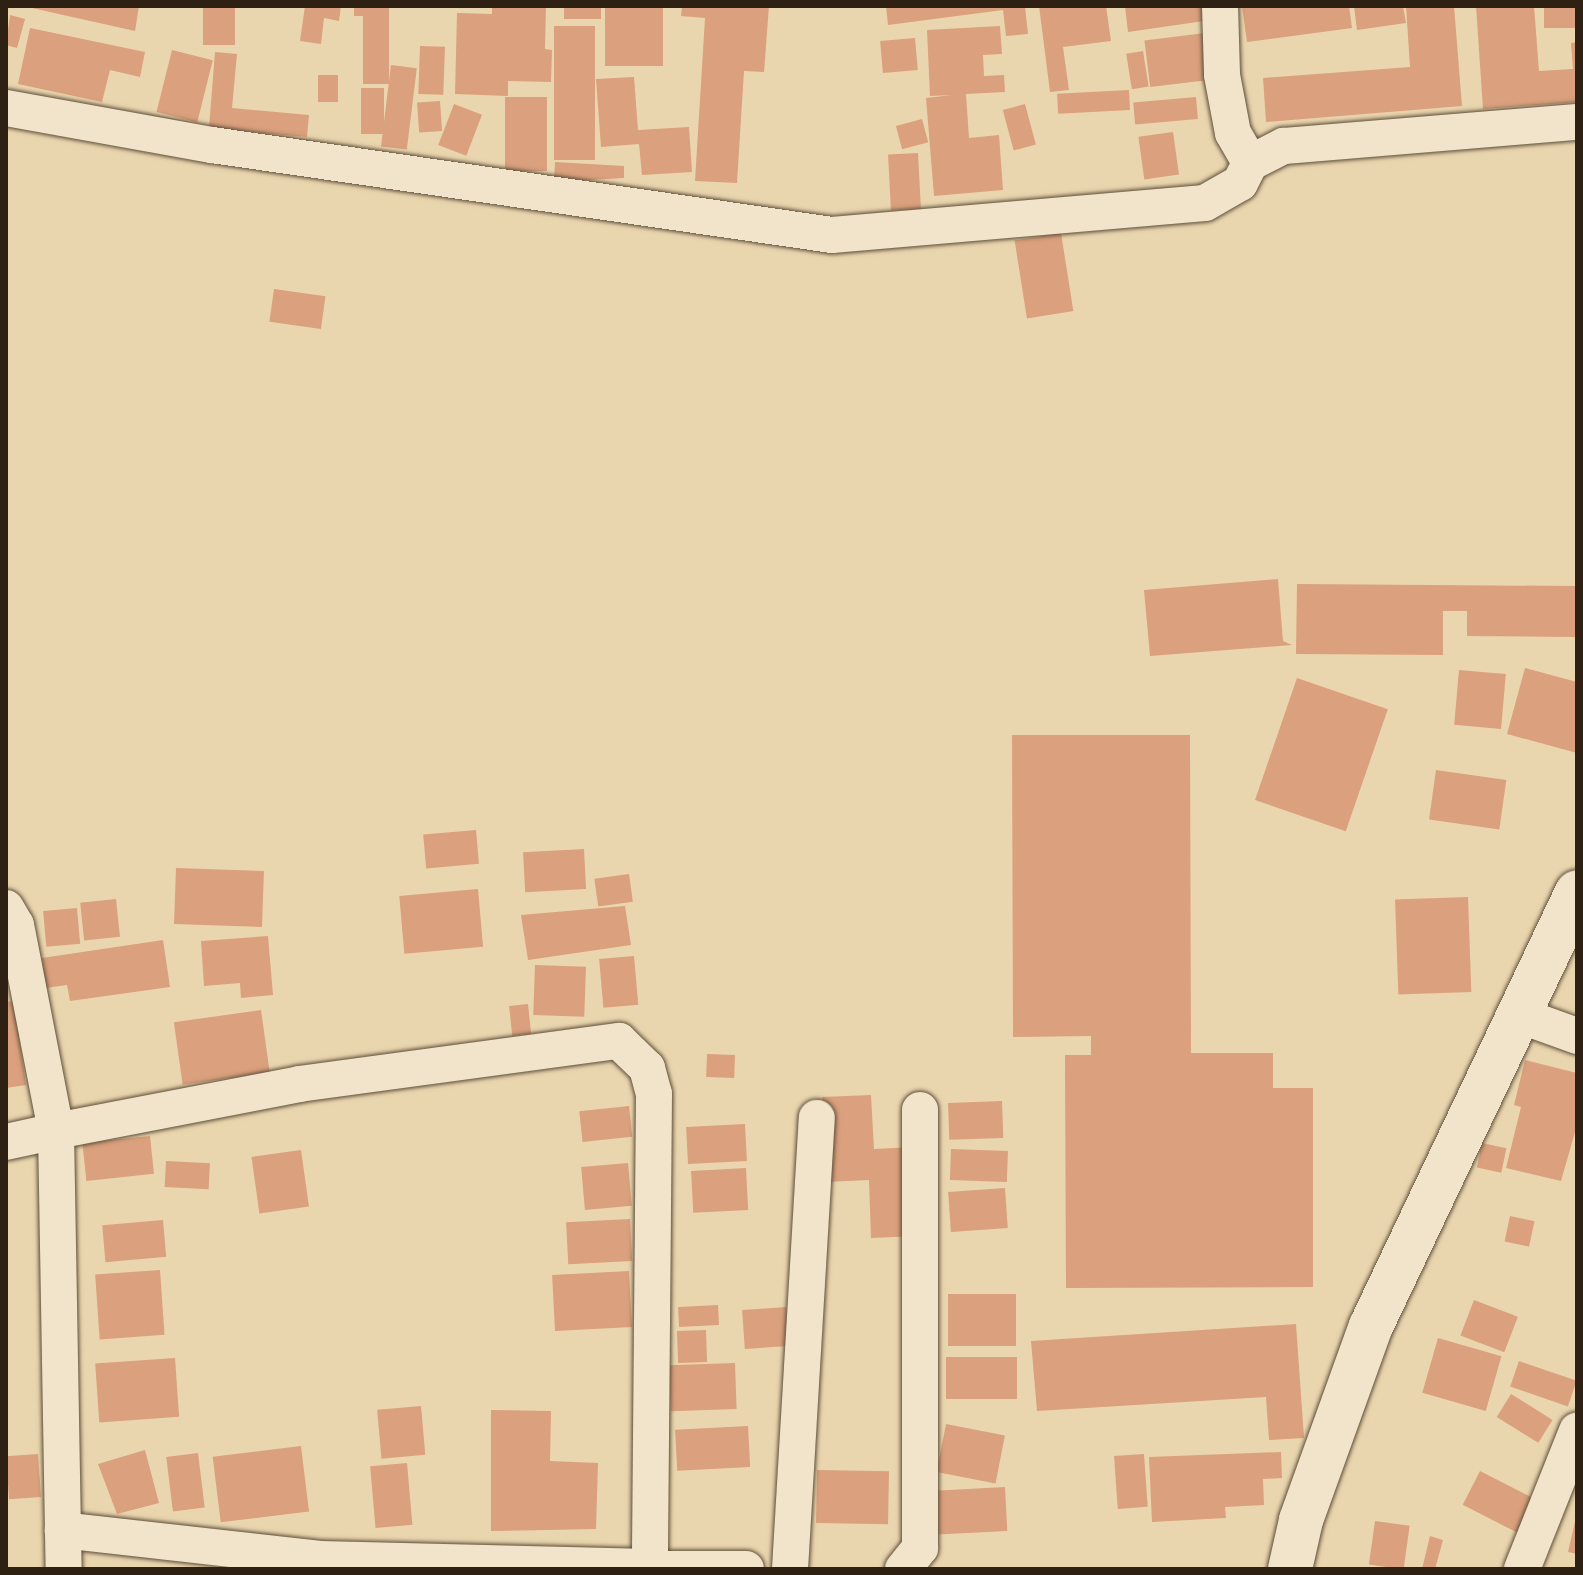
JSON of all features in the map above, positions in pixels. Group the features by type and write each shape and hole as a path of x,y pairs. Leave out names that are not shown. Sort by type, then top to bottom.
{"street":[{"path":"1220,6 1222,75 1233,133 1250,163"},
{"path":"6,108 228,147 832,235 1205,203 1240,183 1250,163 1284,146 1577,122"},
{"path":"1290,1569 1301,1520 1371,1326 1516,1014 1577,892"},
{"path":"6,908 16,925 56,1131 64,1569"},
{"path":"1516,1014 1577,1036"},
{"path":"6,1142 299,1084 619,1041 633,1049 647,1068 654,1094 650,1568"},
{"path":"903,1569 920,1548 920,1110"},
{"path":"790,1569 817,1118"},
{"path":"1522,1569 1577,1431"},
{"path":"63,1530 320,1559 746,1569"}],"building":[{"path":"23,6 139,6 135,31"},
{"path":"203,6 235,6 235,45 203,45"},
{"path":"305,6 341,6 339,21 324,18 321,44 300,41"},
{"path":"354,6 389,6 389,84 363,84 363,16 354,16"},
{"path":"492,6 546,6 545,49 552,50 551,82 508,81 508,96 455,94 457,13 492,14"},
{"path":"564,6 601,6 601,19 564,19"},
{"path":"605,6 663,6 663,66 605,66"},
{"path":"682,6 769,6 764,72 744,71 737,183 695,181 705,18 681,16"},
{"path":"886,6 1025,6 1028,34 1006,36 1003,10 888,25"},
{"path":"1039,6 1106,6 1111,41 1063,47 1069,90 1050,92"},
{"path":"1125,6 1202,6 1204,21 1128,32"},
{"path":"1242,6 1349,6 1352,28 1247,42"},
{"path":"1354,6 1403,6 1406,23 1357,30"},
{"path":"1406,6 1454,6 1462,106 1266,122 1263,78 1410,67"},
{"path":"1476,6 1534,6 1539,71 1573,69 1571,43 1577,42 1577,102 1483,109"},
{"path":"1544,6 1576,6 1576,28 1544,28"},
{"path":"10,15 25,19 17,48 6,45"},
{"path":"554,26 595,26 595,160 554,160"},
{"path":"1000,26 1002,54 983,55 984,76 1004,75 1005,92 966,94 969,138 999,135 1003,190 934,196 926,98 952,95 930,96 927,30"},
{"path":"30,28 145,52 140,77 110,70 102,102 18,84"},
{"path":"1205,33 1211,80 1150,87 1144,40"},
{"path":"915,38 918,70 883,73 880,41"},
{"path":"420,46 445,47 443,95 418,94"},
{"path":"172,50 213,60 197,122 157,112"},
{"path":"1143,51 1149,87 1132,89 1126,54"},
{"path":"215,52 237,54 232,108 309,115 307,137 209,128"},
{"path":"391,65 417,68 407,150 381,146"},
{"path":"318,75 338,75 338,102 318,102"},
{"path":"634,77 638,130 689,127 692,172 642,175 639,144 601,147 596,79"},
{"path":"361,88 384,88 384,134 361,134"},
{"path":"1129,90 1130,110 1058,114 1057,94"},
{"path":"505,97 547,97 547,171 505,171"},
{"path":"1196,97 1198,119 1135,124 1133,102"},
{"path":"440,101 442,131 419,133 417,103"},
{"path":"454,104 482,115 466,156 438,145"},
{"path":"1025,104 1036,145 1014,151 1003,110"},
{"path":"922,119 928,142 902,149 896,126"},
{"path":"1173,132 1179,175 1144,179 1138,137"},
{"path":"918,153 921,209 891,210 888,155"},
{"path":"555,162 624,166 624,178 554,182"},
{"path":"1061,233 1073,311 1027,318 1015,240"},
{"path":"274,289 325,296 321,329 269,322"},
{"path":"1278,579 1283,641 1292,645 1150,656 1144,590"},
{"path":"1297,584 1577,586 1577,637 1467,636 1467,611 1443,611 1443,655 1296,654"},
{"path":"1525,668 1577,682 1577,753 1507,734"},
{"path":"1459,670 1506,674 1501,729 1454,725"},
{"path":"1297,678 1388,709 1346,831 1255,800"},
{"path":"1012,735 1190,735 1191,1053 1273,1053 1273,1088 1313,1088 1313,1287 1066,1288 1065,1055 1091,1055 1091,1036 1013,1037"},
{"path":"1436,770 1506,780 1499,829 1429,820"},
{"path":"476,830 479,864 426,868 423,835"},
{"path":"584,849 586,889 525,892 523,852"},
{"path":"176,868 264,871 262,927 174,924"},
{"path":"629,874 633,902 598,907 594,879"},
{"path":"478,889 483,947 404,954 399,896"},
{"path":"1468,897 1471,992 1398,994 1395,900"},
{"path":"116,899 120,937 84,941 80,903"},
{"path":"625,906 631,945 528,960 521,915"},
{"path":"77,908 80,944 46,947 43,911"},
{"path":"268,936 273,995 241,998 240,983 204,986 201,941"},
{"path":"163,940 170,987 70,1001 67,985 46,988 42,958"},
{"path":"634,956 638,1005 603,1008 599,959"},
{"path":"535,965 586,967 584,1017 533,1015"},
{"path":"14,1001 26,1085 6,1088 6,1002"},
{"path":"528,1004 531,1034 512,1036 509,1006"},
{"path":"261,1010 270,1072 183,1085 174,1022"},
{"path":"707,1054 735,1055 734,1078 706,1077"},
{"path":"1525,1060 1577,1073 1577,1125 1561,1181 1506,1168 1521,1107 1514,1105"},
{"path":"871,1095 874,1149 915,1147 919,1236 871,1238 869,1180 826,1182 822,1097"},
{"path":"1002,1101 1003,1138 949,1140 948,1103"},
{"path":"629,1106 632,1137 583,1142 579,1111"},
{"path":"745,1124 747,1161 688,1164 686,1127"},
{"path":"150,1136 154,1174 86,1181 82,1143"},
{"path":"1482,1143 1506,1148 1501,1173 1477,1167"},
{"path":"951,1149 1008,1151 1007,1182 950,1180"},
{"path":"301,1150 309,1206 259,1213 251,1157"},
{"path":"166,1161 210,1163 209,1189 165,1187"},
{"path":"628,1163 632,1206 585,1210 581,1167"},
{"path":"746,1168 748,1210 693,1213 691,1171"},
{"path":"1005,1188 1008,1228 951,1232 948,1192"},
{"path":"1510,1216 1534,1221 1529,1247 1505,1241"},
{"path":"630,1219 632,1261 568,1264 566,1222"},
{"path":"163,1220 166,1257 105,1262 102,1225"},
{"path":"160,1270 165,1335 100,1339 95,1275"},
{"path":"629,1271 632,1327 555,1331 552,1275"},
{"path":"948,1294 1016,1294 1016,1346 948,1346"},
{"path":"1474,1300 1518,1317 1504,1352 1460,1335"},
{"path":"718,1305 719,1325 679,1327 678,1307"},
{"path":"786,1307 789,1346 745,1349 742,1310"},
{"path":"1296,1324 1304,1438 1269,1440 1266,1397 1037,1411 1031,1341"},
{"path":"706,1330 707,1362 678,1363 677,1331"},
{"path":"1438,1338 1501,1356 1486,1411 1422,1393"},
{"path":"946,1357 1017,1357 1017,1399 946,1399"},
{"path":"175,1358 179,1417 99,1422 95,1364"},
{"path":"1519,1361 1577,1381 1568,1406 1510,1387"},
{"path":"735,1363 737,1409 671,1411 669,1365"},
{"path":"1511,1394 1553,1420 1538,1443 1497,1417"},
{"path":"421,1406 425,1455 381,1459 377,1410"},
{"path":"491,1410 551,1411 550,1461 598,1463 596,1529 491,1531"},
{"path":"946,1424 1005,1435 996,1484 937,1472"},
{"path":"748,1426 750,1467 677,1471 675,1430"},
{"path":"301,1446 309,1512 221,1522 213,1457"},
{"path":"145,1450 159,1503 117,1514 98,1464"},
{"path":"1281,1452 1282,1478 1263,1479 1264,1505 1225,1507 1226,1518 1152,1522 1149,1457"},
{"path":"198,1453 205,1508 173,1511 166,1457"},
{"path":"38,1454 41,1497 9,1499 6,1456"},
{"path":"1144,1454 1148,1507 1118,1509 1114,1456"},
{"path":"407,1463 412,1525 376,1528 370,1466"},
{"path":"817,1470 889,1471 888,1524 816,1523"},
{"path":"1480,1471 1541,1502 1523,1536 1463,1505"},
{"path":"1005,1487 1007,1531 937,1535 935,1491"},
{"path":"1577,1513 1577,1554 1568,1552"},
{"path":"1375,1521 1410,1526 1404,1569 1369,1565"},
{"path":"1430,1536 1443,1540 1435,1569 1422,1569"}]}
